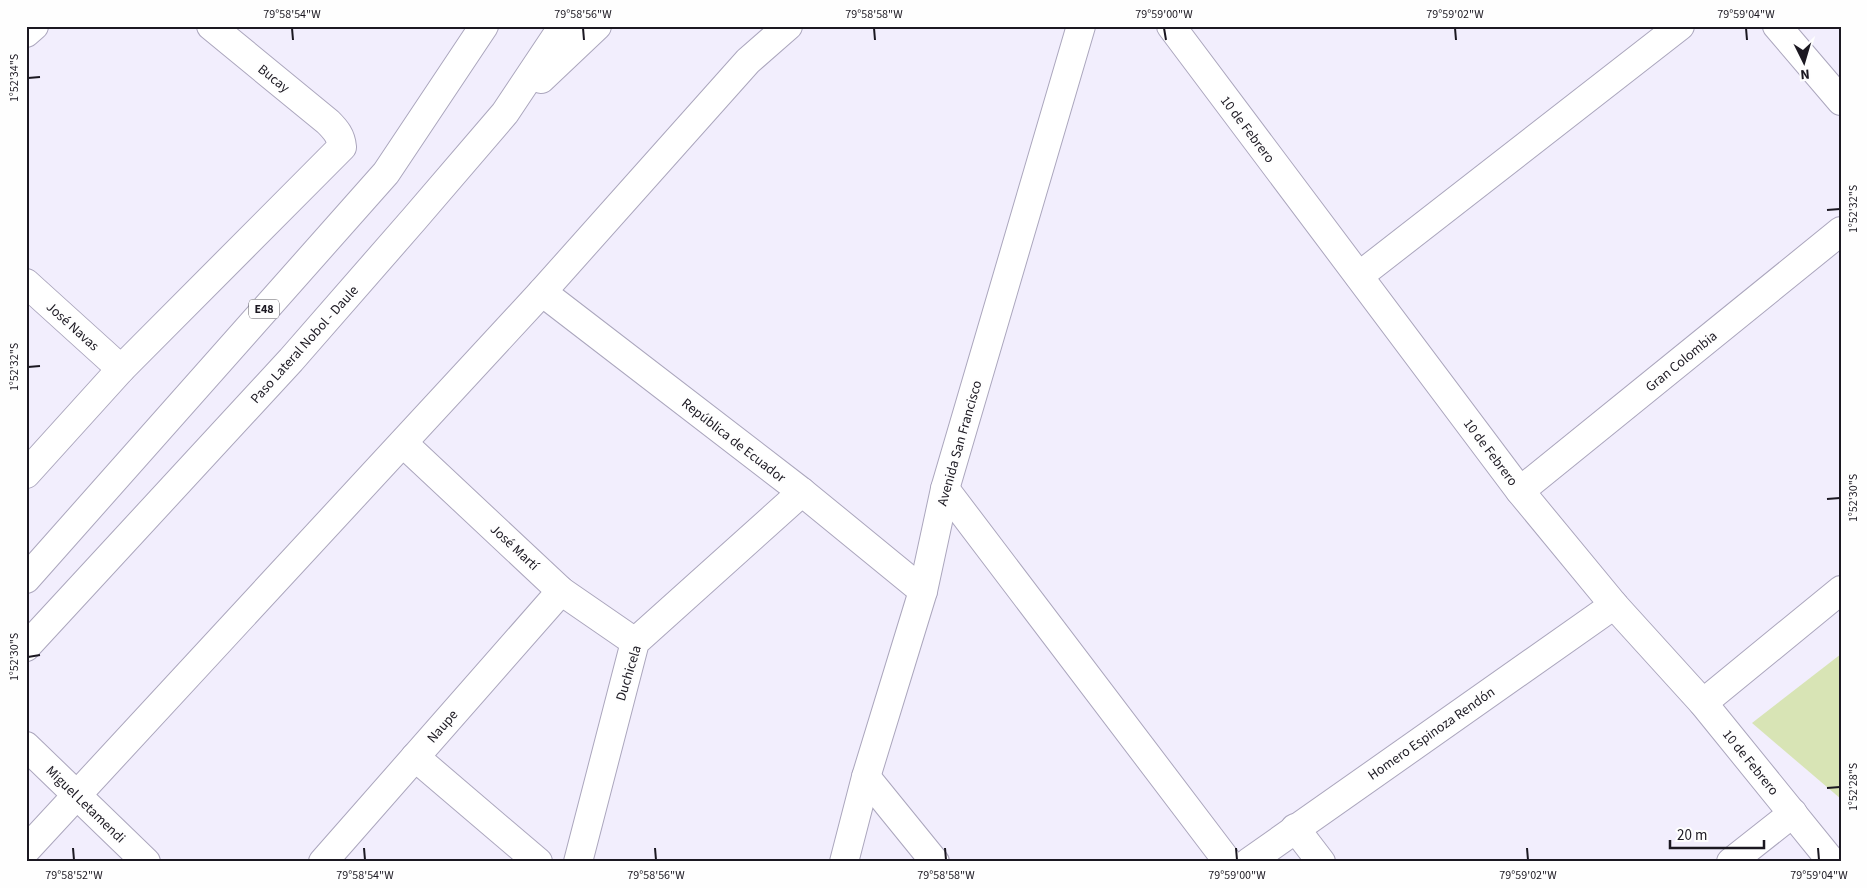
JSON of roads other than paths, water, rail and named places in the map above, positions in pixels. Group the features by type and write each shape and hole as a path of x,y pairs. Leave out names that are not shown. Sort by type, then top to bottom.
{"street":[{"path":"26,33 34,26"},
{"name":"Bucay","path":"120,369 342,147 337,131 210,26"},
{"name":"E48","path":"26,579 386,173 484,26"},
{"name":"Paso Lateral Nobol - Daule","path":"26,647 291,360 505,113 563,26"},
{"path":"505,113 597,26"},
{"path":"26,850 78,796 542,292 748,61 788,26"},
{"name":"Avenida San Francisco","path":"844,862 866,777 923,591 945,489 1080,26"},
{"name":"10 de Febrero","path":"1171,26 1520,491 1614,605 1703,703 1832,862"},
{"path":"1359,276 1680,26"},
{"path":"1777,26 1841,101"},
{"name":"Gran Colombia","path":"1520,491 1841,230"},
{"name":"José Navas","path":"26,283 120,369"},
{"name":"República de Ecuador","path":"542,292 802,492 923,591"},
{"path":"26,474 120,369"},
{"name":"José Martí","path":"403,443 561,591 635,642"},
{"path":"945,489 1228,862"},
{"name":"Duchicela","path":"578,862 635,642 802,492"},
{"path":"1703,703 1841,590"},
{"name":"Naupe","path":"323,862 561,591"},
{"name":"Homero Espinoza Rendón","path":"1249,862 1614,605"},
{"name":"Miguel Letamendi","path":"26,746 146,862"},
{"path":"415,757 538,862"},
{"path":"866,777 935,862"},
{"path":"1731,862 1793,813"},
{"path":"1295,828 1321,862"}]}
